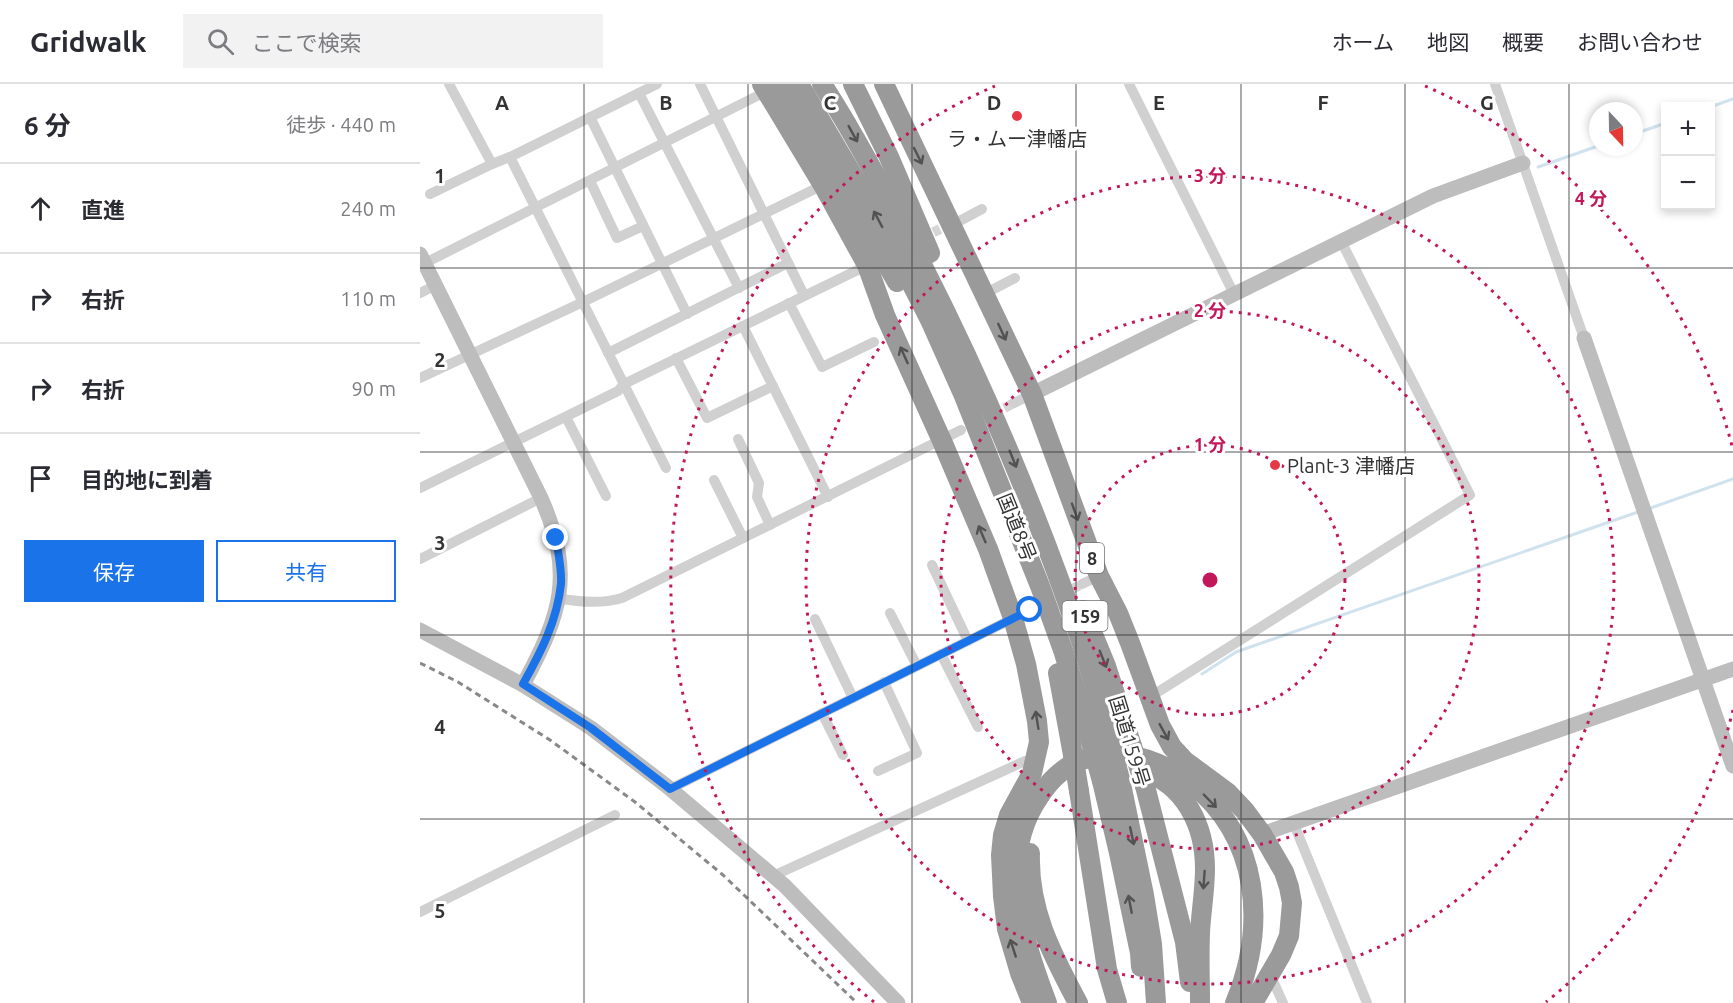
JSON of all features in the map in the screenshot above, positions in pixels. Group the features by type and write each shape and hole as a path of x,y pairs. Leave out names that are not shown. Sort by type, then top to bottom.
{"highway":[{"name":"国道8号","path":"800,84 878,218 930,320 982,439 1041,586 1064,653 1092,749 1111,780 1144,895 1152,944 1156,1003"},
{"name":"国道8号","path":"822,84 845,119 940,298 1002,432 1083,646 1108,736 1119,853 1140,953 1143,1003"},
{"name":"8","path":"853,84 889,157 931,257 984,372 1002,432"},
{"name":"8","path":"884,84 911,125 947,226 984,294 1090,580 1118,613 1160,725 1172,747 1185,760 1227,792 1245,811 1262,834 1284,872 1292,903 1289,936 1281,955 1253,1003"},
{"name":"8","path":"769,86 826,158 982,439"},
{"path":"769,86 869,264 885,315 988,549 1022,614 1026,664 1039,742 1035,765 1009,815 1003,835 1001,855 1006,929 1032,1003"},
{"name":"国道159号","path":"1027,493 1041,506 1106,666 1144,786 1185,942 1193,1003"},
{"name":"159","path":"1007,501 1010,524 1053,654 1073,755 1107,969 1117,1003"},
{"path":"1047,1003 1022,927 1016,860 1022,831 1033,805 1045,787 1064,769 1084,759 1104,755 1126,755 1146,759 1180,774 1200,790 1220,811 1238,843 1250,881 1255,920 1248,963 1235,1003"},
{"path":"1077,1003 1037,915 1029,875 1030,842 1040,816 1052,797 1066,784 1089,771 1107,767 1128,767 1152,774 1171,786 1184,799 1195,819 1202,838 1205,867 1200,934 1200,1003"},
{"path":"1098,916 1096,956 1105,1003"}],"street":[{"path":"449,84 492,164"},
{"path":"430,194 657,84"},
{"path":"700,84 804,295"},
{"path":"1129,84 1234,294"},
{"path":"1495,84 1733,766"},
{"path":"523,684 550,633 561,583 558,550 550,519 541,498 422,259 590,181 769,86"},
{"path":"639,93 739,288"},
{"path":"590,117 687,314"},
{"path":"510,157 666,468"},
{"path":"1023,398 1433,196 1523,163"},
{"path":"590,181 617,238 643,226"},
{"path":"420,378 583,302 823,185"},
{"path":"947,226 982,209"},
{"path":"1150,697 1470,495 1341,241"},
{"path":"608,353 788,263"},
{"path":"420,488 618,391 624,384 676,358 869,264"},
{"path":"984,294 1015,278"},
{"path":"420,293 436,285"},
{"path":"789,303 822,367 874,342"},
{"path":"743,326 828,496"},
{"path":"676,358 707,418 773,386"},
{"path":"566,417 606,496"},
{"path":"558,598 575,601 613,601 622,598 961,430"},
{"path":"738,438 759,483 757,497 770,525"},
{"path":"714,480 743,538"},
{"path":"420,559 541,498"},
{"path":"932,565 968,641"},
{"path":"890,613 917,666"},
{"path":"670,789 1022,614"},
{"path":"815,619 853,698"},
{"path":"420,630 523,684 591,728 670,789 785,886 898,1003"},
{"path":"941,654 978,727"},
{"path":"1262,834 1733,669"},
{"path":"878,771 917,753 884,682"},
{"path":"822,713 843,756"},
{"path":"773,876 1025,761 1035,765"},
{"path":"420,912 615,815"},
{"path":"1293,822 1367,1003"},
{"path":"1270,974 1283,1003"}],"waterway":[{"path":"1715,105 1733,99"},
{"path":"1643,131 1661,125"},
{"path":"1538,167 1589,149"},
{"path":"1648,509 1733,479"},
{"path":"1202,674 1236,652 1638,512"}],"tunnel":[{"path":"920,239 940,229"},
{"path":"991,415 1014,403"},
{"path":"1030,610 1082,584"}],"railway":[{"path":"420,663 458,682 550,740 635,802 723,875 857,1003"}],"place":[{"name":"ラ・ムー津幡店","path":"1017,116"},
{"name":"Plant-3 津幡店","path":"1275,465"}],"route":[{"path":"556,538 561,583 555,613 542,651 523,684 591,728 670,789 1030,610"}]}
